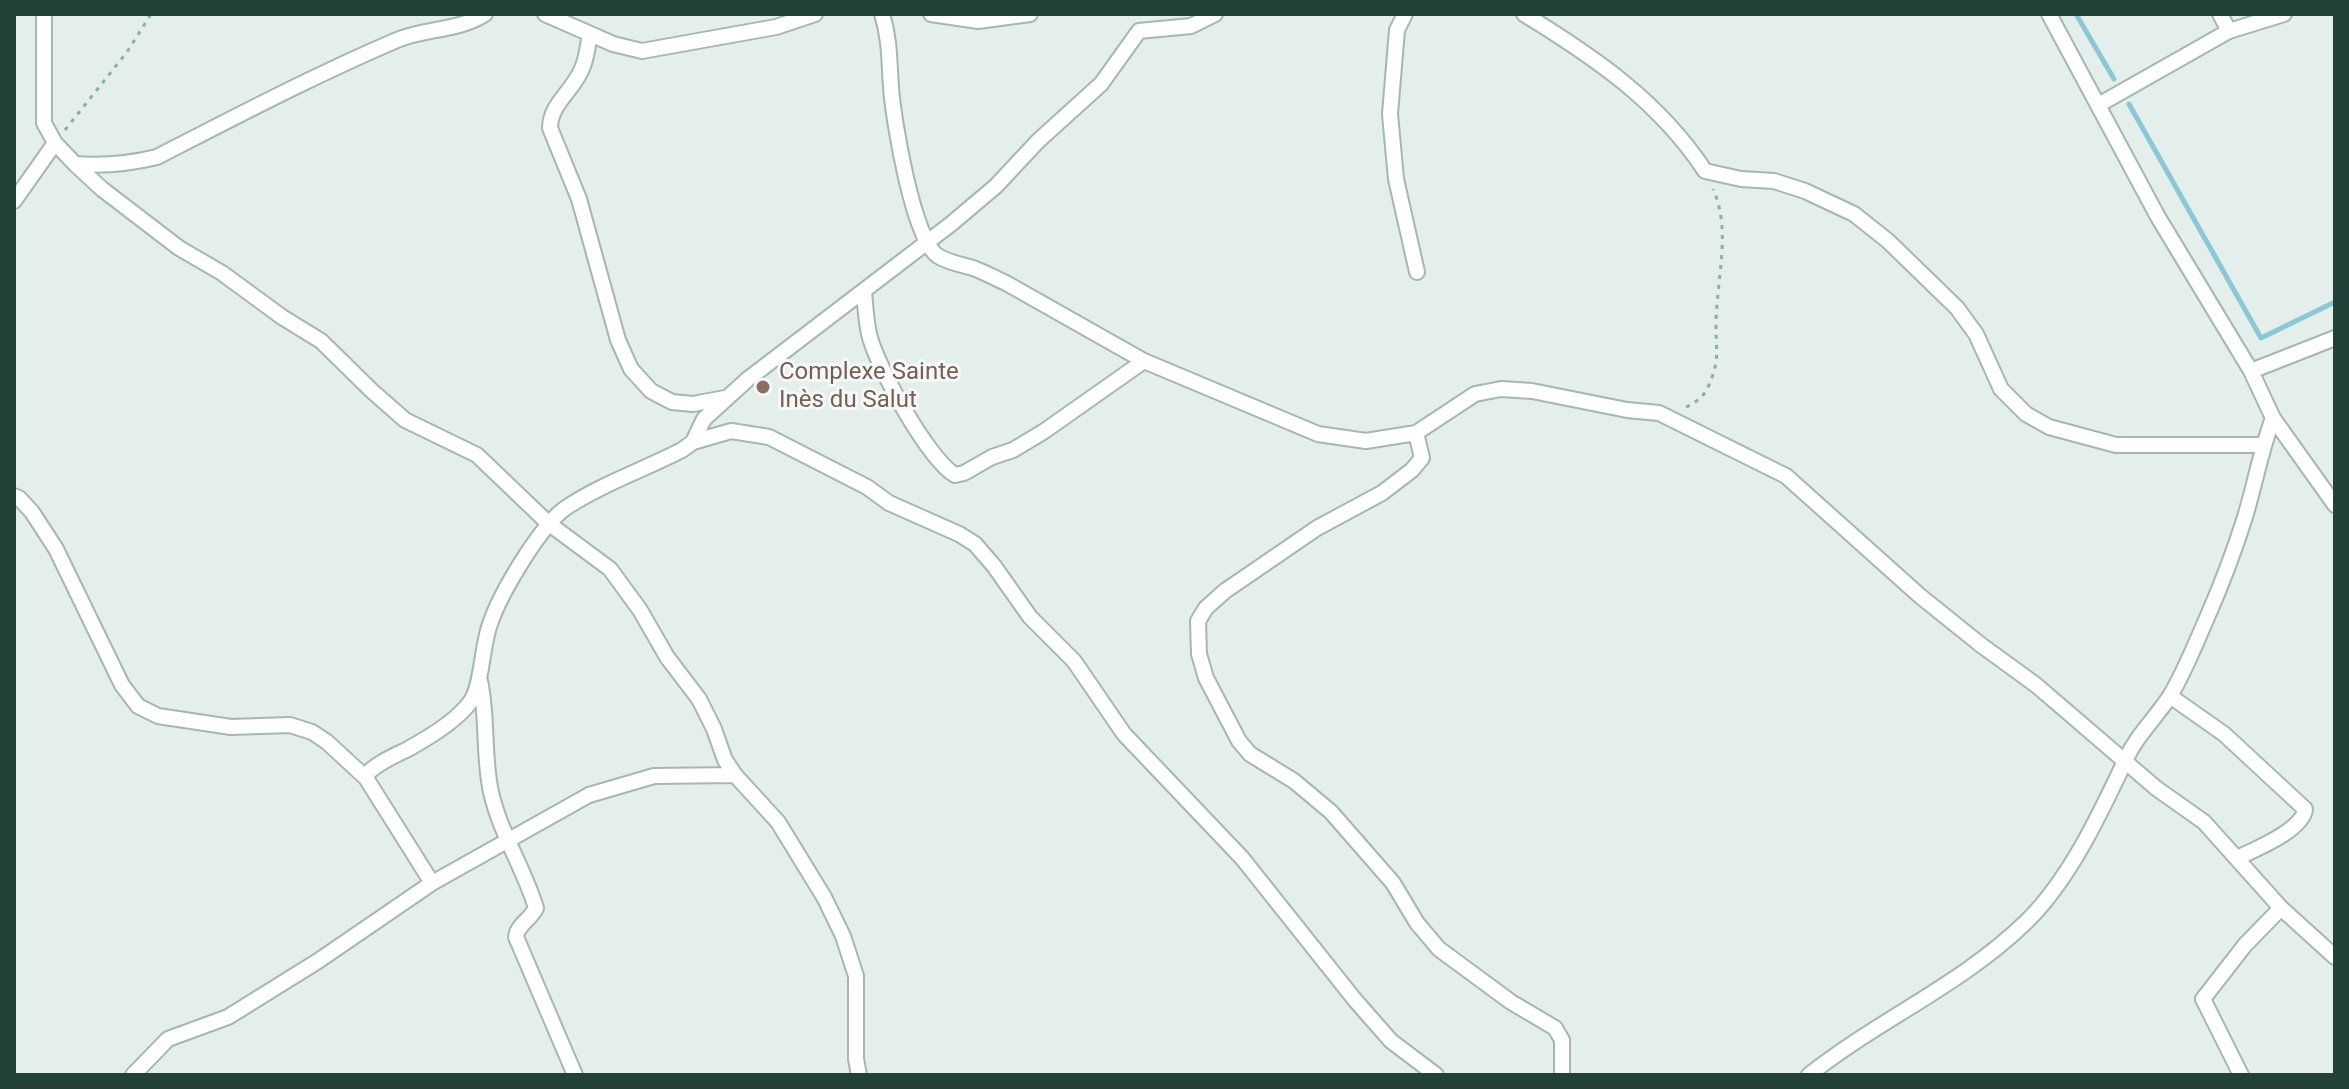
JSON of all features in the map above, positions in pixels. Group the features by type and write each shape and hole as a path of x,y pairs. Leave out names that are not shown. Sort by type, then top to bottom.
{"street":[{"path":"44,14 44,123 55,143 75,164 102,189 179,248 222,273 321,341 405,420 477,455 548,523 610,569 640,610 667,657 699,699 725,760 778,822 824,897 843,936 856,976 856,1059 859,1075"},
{"path":"75,164 105,166 157,157 328,69 406,36 465,23 485,14"},
{"path":"545,14 613,44 642,51 776,27 815,14"},
{"path":"882,14 890,39 891,88 914,209 926,242 937,256 1006,283 1144,361 1318,434 1366,441 1416,433 1475,394 1501,389 1532,391 1627,410 1659,413 1786,476 1920,596 2036,685 2156,788 2204,822 2281,908 2335,957"},
{"path":"931,14 978,21 1030,14"},
{"path":"693,442 704,419 726,398 996,186 1038,141 1101,84 1149,14"},
{"path":"1139,31 1191,26 1215,14"},
{"path":"1405,14 1397,30 1390,114 1396,179 1417,272"},
{"path":"1524,14 1640,94 1676,131 1705,171 1784,184 1805,191 1854,214 1888,241 1957,308 1976,334 2001,389 2026,414 2049,427 2116,445 2263,445"},
{"path":"2049,14 2158,217 2251,371 2273,418 2335,505"},
{"path":"2220,14 2229,31"},
{"path":"2100,104 2229,31 2284,14"},
{"path":"590,34 583,67 550,117 550,128 579,199 618,340 631,369 651,391 672,402 682,403 726,398"},
{"path":"14,201 55,143"},
{"path":"864,291 870,335 880,365 907,412 944,466 955,475 1013,450 1043,432 1144,361"},
{"path":"2251,371 2335,338"},
{"path":"1809,1075 1860,1038 1962,973 2027,922 2081,850 2135,740 2170,696 2207,619 2245,515 2273,418"},
{"path":"575,1075 516,937 518,929 531,919 536,908 507,841 491,793 480,660 490,623 503,595 548,523 575,502 693,442 731,431 769,437 791,446 867,487 889,503 975,544 1030,617 1074,661 1124,734 1242,858 1391,1041 1436,1075"},
{"path":"1416,433 1422,458 1412,470 1382,493 1317,528 1225,591 1206,608 1198,621 1199,654 1206,678 1244,748 1294,781 1331,812 1393,883 1417,923 1439,949 1480,981 1555,1028 1562,1040 1562,1075"},
{"path":"14,496 32,512 56,549 122,685 138,706 158,716 231,727 290,725 312,732 366,778 432,883"},
{"path":"366,778 370,770 418,744 455,717 472,700 480,679"},
{"path":"2170,696 2224,734 2305,809 2302,820 2292,828 2237,858"},
{"path":"133,1075 168,1039 228,1017 318,961 432,883 603,790 668,774 735,775"},
{"path":"2241,1075 2203,999 2245,945 2281,908"}],"path":[{"path":"55,143 127,52 151,14"},
{"path":"1659,413 1697,402 1707,390 1719,352 1716,327 1722,225 1716,194 1705,171"}],"waterway":[{"path":"2076,14 2114,79"},
{"path":"2129,104 2261,338 2335,302"}],"place":[{"name":"Complexe Sainte Inès du Salut","path":"763,387"}]}
